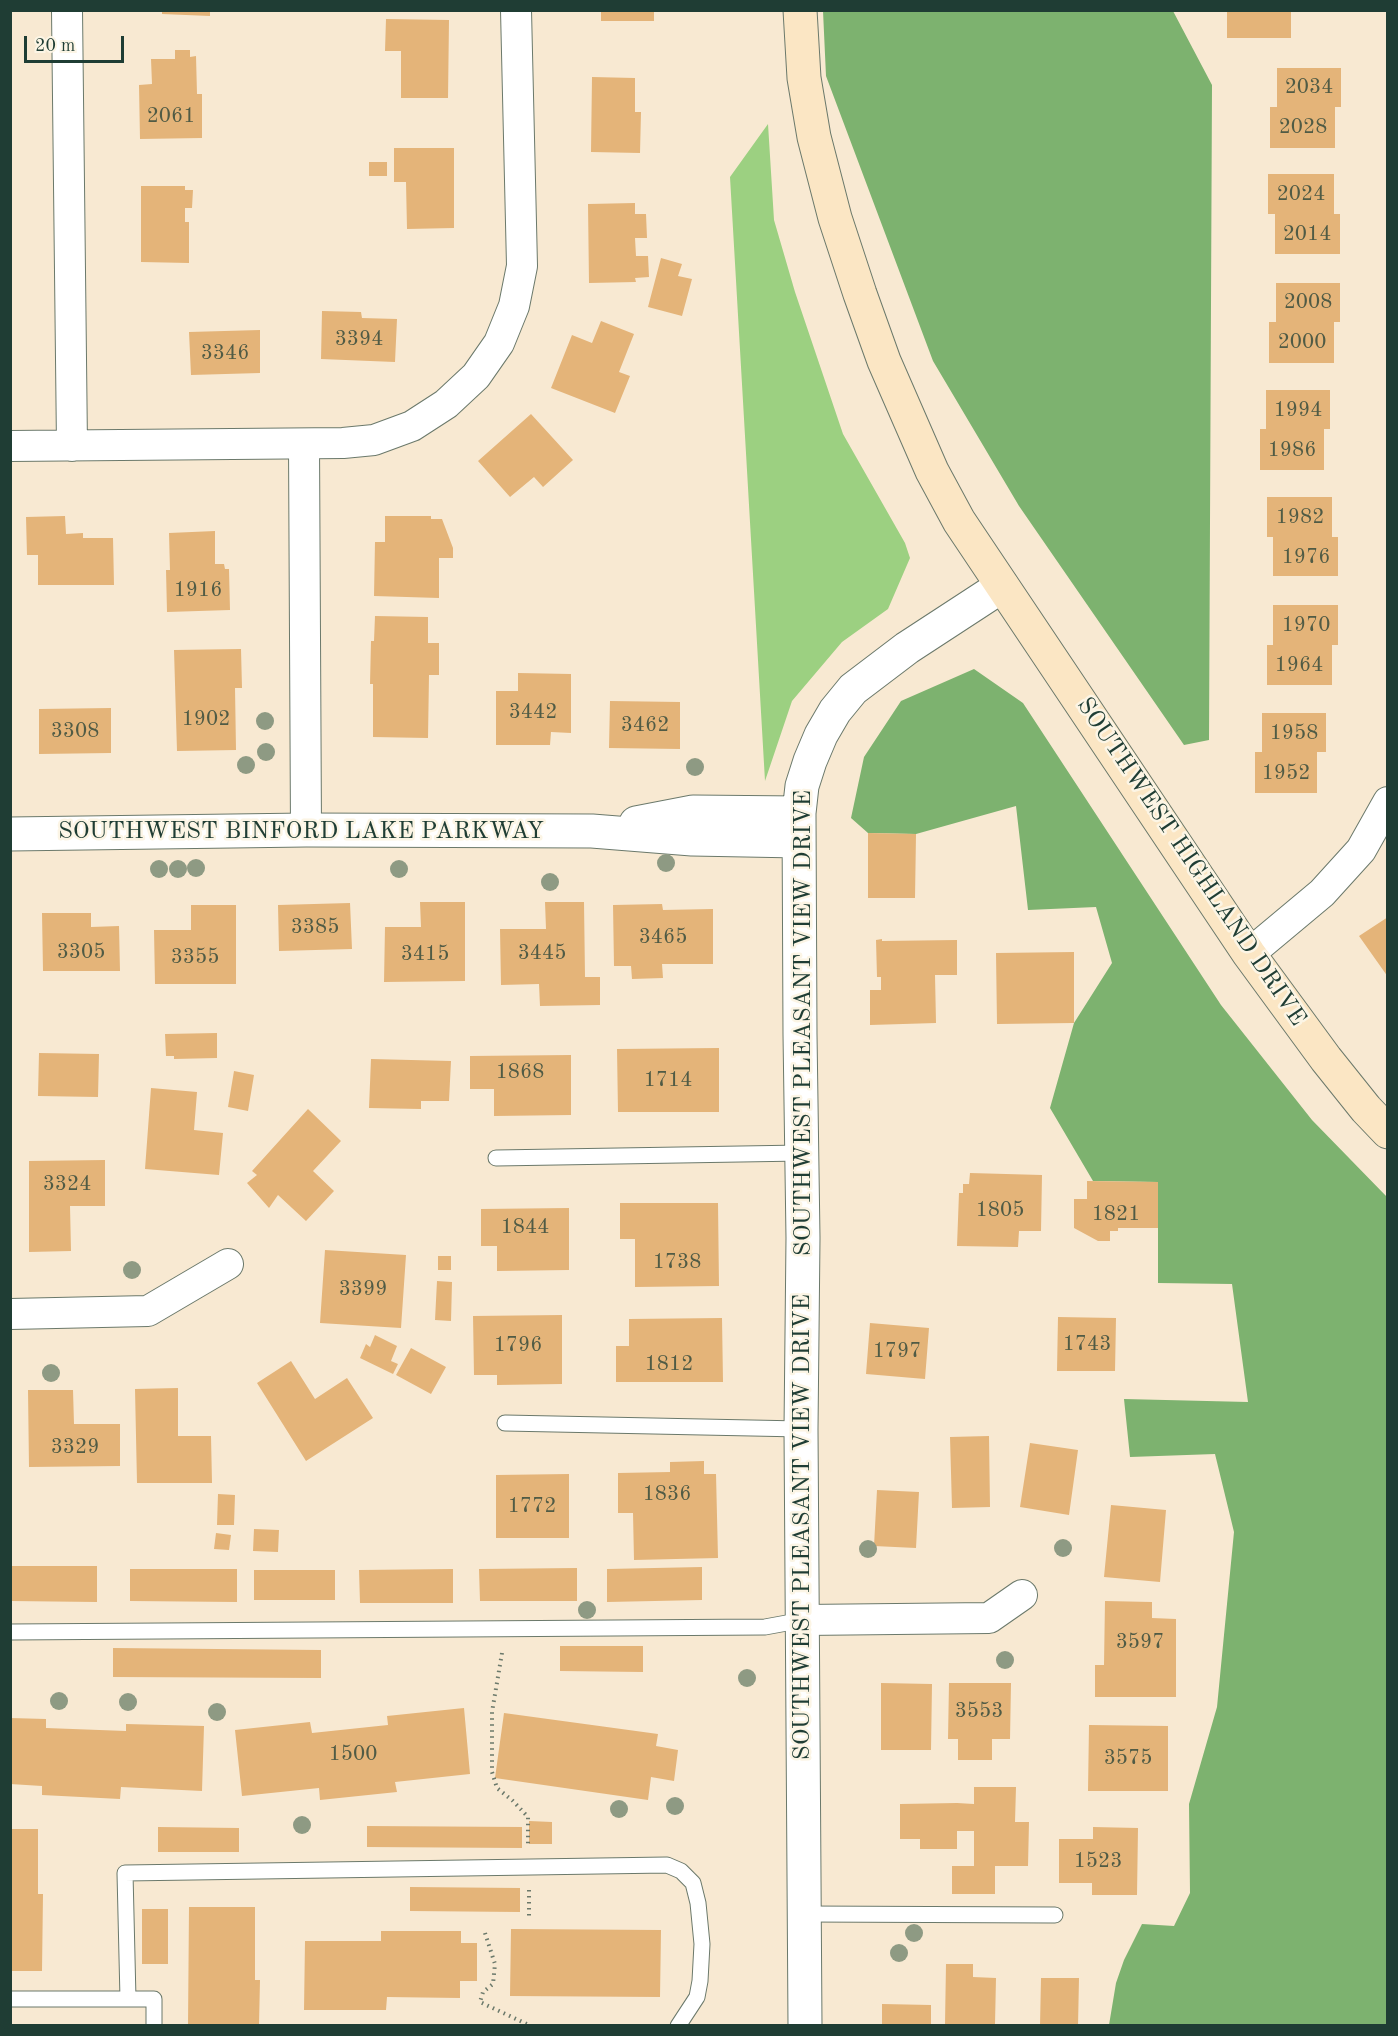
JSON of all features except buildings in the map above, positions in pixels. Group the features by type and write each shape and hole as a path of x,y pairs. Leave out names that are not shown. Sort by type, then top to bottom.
{"main road":[{"path":"800,10 804,78 814,137 835,218 860,294 893,382 932,471 958,521 1002,586"},
{"name":"SOUTHWEST HIGHLAND DRIVE","path":"1002,586 1249,954 1326,1059 1366,1109 1388,1132"}],"street":[{"path":"67,10 72,446"},
{"path":"10,446 304,444 374,440 412,426 446,404 476,376 499,343 514,306 522,266 516,10"},
{"path":"304,444 306,830"},
{"name":"SOUTHWEST PLEASANT VIEW DRIVE","path":"805,2025 801,1429 803,1257 799,827 802,786 810,761 835,711 853,689 907,648 1002,586"},
{"path":"1249,954 1322,893 1361,850 1388,802"},
{"name":"SOUTHWEST BINFORD LAKE PARKWAY","path":"10,834 306,830 592,831 692,839 799,827"},
{"path":"10,1314 148,1311 228,1264"},
{"path":"802,1620 988,1618 1022,1595"}],"lane":[{"path":"496,1158 802,1153"},
{"path":"505,1423 801,1429"},
{"path":"10,1632 765,1627 802,1620"},
{"path":"128,1999 125,1873 667,1865 681,1871 693,1883 699,1903 702,1944 700,1981 696,1997 678,2025"},
{"path":"804,1914 1055,1915"},
{"path":"10,2000 153,1999 154,2025"}],"path":[{"path":"506,1629 492,1712 492,1772 497,1788 528,1817 529,1868"},
{"path":"485,1933 495,1964 493,1984 483,1992 480,2002 531,2025"}],"green space":[{"path":"823,11 1173,11 1212,85 1209,740 1184,745 1019,506 933,361 826,76"},
{"path":"768,124 774,220 795,292 843,434 905,543 910,558 888,609 842,642 792,701 765,781 730,177"},
{"path":"974,669 1023,703 1221,1005 1312,1120 1387,1197 1387,2025 1109,2025 1116,1983 1124,1960 1142,1924 1174,1926 1190,1893 1189,1804 1217,1707 1234,1532 1215,1454 1130,1457 1124,1399 1248,1402 1232,1284 1158,1283 1158,1182 1093,1181 1050,1108 1074,1023 1112,963 1096,907 1028,910 1016,806 916,834 868,833 851,818 864,757 901,701"}]}
